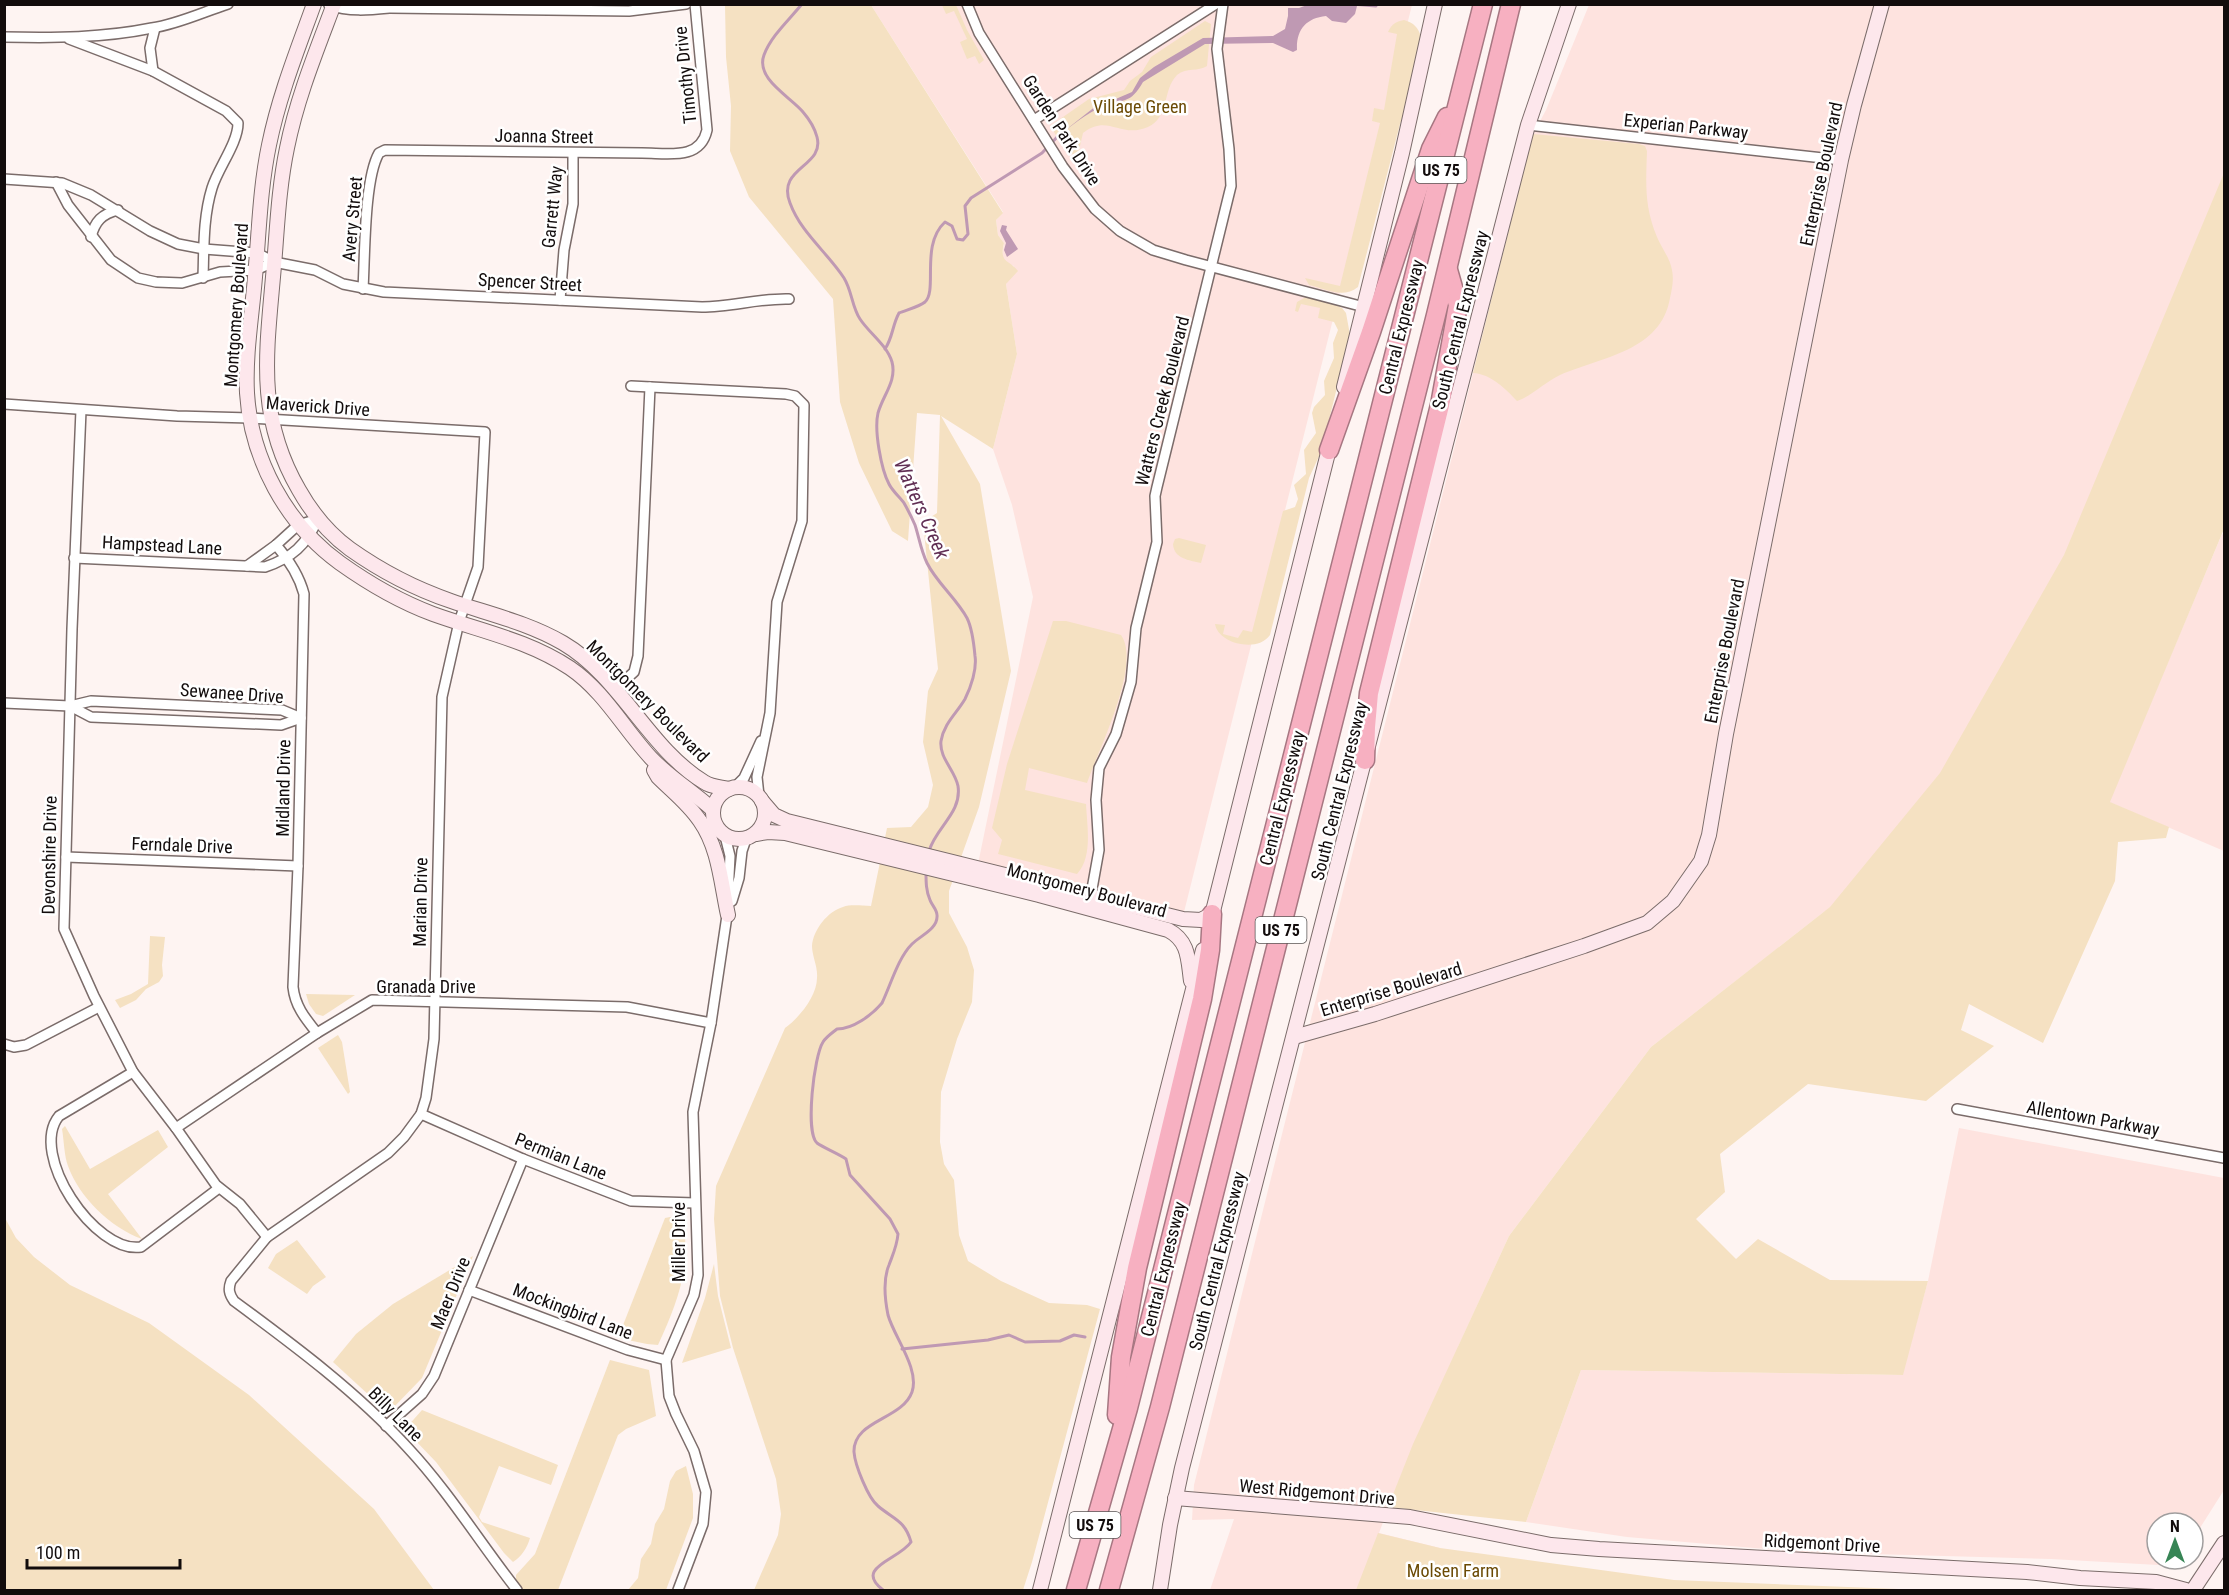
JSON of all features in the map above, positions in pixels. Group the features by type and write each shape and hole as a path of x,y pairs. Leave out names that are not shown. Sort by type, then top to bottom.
{"highway":[{"name":"Central Expressway","path":"1076,1590 1115,1459 1483,4"},
{"name":"Central Expressway","path":"1109,1590 1160,1407 1448,268 1511,4"},
{"path":"1329,450 1371,332 1431,149 1464,84"},
{"path":"1365,760 1369,693 1440,405 1458,305 1448,268"},
{"path":"1115,1459 1121,1357 1137,1268 1202,999 1210,950 1212,914"}],"street":[{"path":"4,37 69,39 106,36 155,28 228,4"},
{"name":"Montgomery Boulevard","path":"314,4 291,66 271,136 262,183 250,321 247,391 250,418 256,444 275,490 298,525 338,562 382,589 431,614 518,641 553,657 573,671 608,705 644,749 678,783 712,809"},
{"path":"332,5 365,11 390,6 629,11 686,4"},
{"name":"Timothy Drive","path":"695,4 707,119 705,141"},
{"name":"Garden Park Drive","path":"967,4 979,33 1055,155 1095,209 1120,231 1153,250 1212,268 1364,307"},
{"path":"1034,120 1216,4"},
{"name":"Watters Creek Boulevard","path":"1090,902 1099,850 1096,800 1099,768 1116,734 1131,682 1136,628 1157,542 1155,496 1212,268 1231,181 1217,49 1223,4"},
{"path":"1040,1590 1329,450 1402,153 1435,4"},
{"name":"South Central Expressway","path":"1160,1590 1175,1498 1528,125 1569,4"},
{"name":"Enterprise Boulevard","path":"1294,1037 1396,1007 1584,946 1647,922 1673,901 1701,861 1709,835 1726,734 1841,160 1882,4"},
{"name":"Montgomery Boulevard","path":"332,5 309,67 286,148 280,185 268,322 267,380 270,420 285,465 318,519 349,548 389,574 465,606 539,631 564,644 585,658 672,755 704,782 732,788"},
{"path":"153,71 150,48 155,28"},
{"path":"69,39 153,71 226,111 238,123 237,132 211,190 206,215 203,278"},
{"name":"Experian Parkway","path":"1528,125 1841,160"},
{"name":"Joanna Street","path":"379,153 392,149 573,154 684,153 700,147 705,141"},
{"name":"Avery Street","path":"363,289 369,202 373,169 379,153"},
{"name":"Garrett Way","path":"560,300 564,250 573,204 573,154"},
{"path":"5,179 62,183 91,195 150,231 178,244 204,249 256,253 274,262"},
{"path":"56,182 68,205 91,237 111,260 138,278 156,282 182,283 220,272 256,270 274,262"},
{"path":"91,237 93,227 99,218 118,210"},
{"name":"Spencer Street","path":"274,262 303,266 343,284 384,292 702,307 720,307 769,299 789,299"},
{"path":"631,386 786,394 795,396 804,405 802,521 777,602 769,722 757,777 765,815 764,822 751,836 732,839 725,836 715,825 712,809 720,795 744,778 769,722"},
{"path":"615,689 634,672 638,656 651,387"},
{"name":"Maverick Drive","path":"4,405 485,432"},
{"name":"Devonshire Drive","path":"81,410 74,558 64,929 99,1006 133,1072 219,1188 240,1204 267,1237"},
{"name":"Marian Drive","path":"229,1287 231,1281 267,1237 388,1153 404,1137 421,1114 426,1098 435,1002 442,697 459,622 476,577 480,555 485,432"},
{"name":"Hampstead Lane","path":"248,566 298,525 318,519"},
{"name":"Hampstead Lane","path":"74,558 265,567 288,558 310,536 318,519"},
{"name":"Midland Drive","path":"276,545 288,558 304,594 293,987 294,999 302,1015 317,1033"},
{"name":"Sewanee Drive","path":"4,703 70,706 91,701 282,710 301,718"},
{"name":"Sewanee Drive","path":"70,706 91,717 281,725 301,718"},
{"path":"644,749 658,777 699,818 704,827 714,850 728,915"},
{"path":"732,788 748,788 761,798"},
{"name":"Montgomery Boulevard","path":"761,798 774,814 787,822 883,851 1090,902 1187,920 1201,920 1212,914"},
{"name":"Montgomery Boulevard","path":"751,836 768,832 785,833 883,851"},
{"name":"Miller Drive","path":"678,1590 703,1524 706,1492 694,1451 669,1396 666,1360 694,1295 698,1275 693,1112 711,1023 728,915 730,856 725,836"},
{"name":"Miller Drive","path":"728,915 739,878 741,856 751,836"},
{"name":"Ferndale Drive","path":"66,857 298,866"},
{"name":"Montgomery Boulevard","path":"1090,902 1178,935 1182,939 1188,956 1192,988"},
{"name":"Granada Drive","path":"176,1128 317,1033 372,1000 627,1007 711,1023"},
{"path":"4,1044 14,1047 26,1045 99,1006"},
{"path":"133,1072 54,1121 50,1132 52,1153 65,1191 77,1208 98,1229 134,1248 141,1246 219,1188"},
{"name":"Allentown Parkway","path":"1957,1109 2224,1158"},
{"name":"Permian Lane","path":"421,1114 523,1159 631,1201 695,1203"},
{"name":"Maer Drive","path":"386,1426 422,1394 434,1376 523,1159"},
{"name":"Billy Lane","path":"229,1287 229,1295 234,1300 308,1356 386,1426 438,1483 517,1590"},
{"name":"Mockingbird Lane","path":"469,1290 628,1350 666,1360"},
{"name":"West Ridgemont Drive","path":"1175,1498 1410,1517 1456,1527"},
{"name":"Ridgemont Drive","path":"1456,1527 1551,1545 2027,1572 2080,1578 2156,1582 2186,1590"},
{"path":"2193,1590 2224,1543"}],"shaded area":[{"path":"871,5 1412,5 1183,916 978,864 1033,597 1012,505 993,449 1017,354 1006,284 1014,266 1007,264 1002,256 1004,243 998,235 996,220 1003,212"},
{"path":"1307,5 1357,6 1355,14 1346,23 1332,21 1326,16 1308,22 1300,31 1297,50 1293,52 1273,43 1205,44 1143,82 1130,98 1096,110 1058,136 1101,102 1111,101 1132,92 1140,78 1154,67 1203,38 1273,36 1285,29 1288,8"},
{"path":"1589,5 2224,5 2224,353 2100,618 1394,1493 1379,1533 1440,1548 1422,1590 1210,1590 1234,1519 1192,1520 1194,1485 1533,134 1546,110","holes":["1825,911 1458,1347 1509,1236 1651,1047"]},
{"path":"1002,225 1007,226 1006,230 1018,249 1007,257 1004,250 1006,243 1000,231"},
{"path":"2222,534 2224,535 2224,851 2109,802"},
{"path":"1959,1128 2224,1178 2224,1490 2205,1520 2205,1511 2145,1511 2145,1564 2051,1559 1800,1552 1627,1537 1526,1522 1581,1370 1902,1375 1928,1281"}],"green space":[{"path":"725,5 871,5 1003,213 996,220 998,235 1004,243 1003,255 1018,271 1006,284 1017,354 993,449 941,416 980,484 1011,671 979,807 949,891 949,913 967,947 974,970 972,1002 957,1039 941,1092 940,1142 944,1164 954,1180 959,1235 968,1261 1001,1281 1049,1303 1087,1305 1100,1309 1023,1590 754,1590 778,1535 781,1514 776,1479 733,1348 720,1296 714,1219 716,1186 785,1028 801,1013 814,992 817,974 812,946 818,928 837,909 849,906 871,906 887,828 911,827 928,807 933,785 923,742 928,691 938,669 923,522 937,513 940,415 917,413 908,541 892,531 859,463 840,402 833,299 749,197 730,151 731,106 726,57"},
{"path":"942,5 956,5 984,60 979,64 975,56 967,59 960,42 967,39 954,11 946,14"},
{"path":"1404,20 1415,26 1421,37 1409,100 1400,124 1358,287 1352,291 1340,293 1309,285 1305,278 1340,286 1380,123 1372,121 1374,108 1384,110 1397,34 1388,32 1394,24"},
{"name":"Village Green","path":"1205,21 1211,24 1207,66 1177,75 1169,88 1160,117 1155,123 1138,130 1107,125 1092,127 1083,133 1079,150 1074,154 1068,153 1050,126 1089,99 1124,90 1130,81 1142,72 1151,57"},
{"path":"1533,134 1645,146 1650,215 1657,237 1668,257 1673,281 1664,316 1655,330 1642,341 1611,357 1560,375 1517,401 1492,379 1473,373"},
{"path":"2224,173 2224,529 2110,802 2169,827 2166,838 2118,842 2115,881 2043,1043 1969,1004 1961,1030 1994,1046 1926,1101 1808,1084 1720,1154 1725,1192 1696,1219 1736,1259 1758,1239 1830,1280 1928,1281 1903,1375 1581,1370 1526,1522 1388,1507 1413,1444 1509,1236 1651,1047 1830,907 1940,773 2064,555"},
{"path":"1306,297 1342,308 1346,313 1350,335 1321,452 1309,478 1270,635 1257,644 1239,644 1223,637 1215,624 1225,625 1223,634 1238,638 1243,630 1252,632 1283,511 1295,507 1298,499 1294,485 1306,474 1304,450 1316,433 1312,413 1314,407 1325,395 1324,381 1334,358 1333,343 1338,330 1334,322 1318,318 1320,308 1301,304 1298,312 1295,311 1297,302"},
{"path":"1175,539 1206,545 1201,563 1183,558 1176,553 1173,544"},
{"path":"1053,621 1066,621 1121,635 1126,648 1126,666 1116,708 1087,783 1029,768 1025,790 1086,804 1087,850 1082,867 1077,874 998,854 1002,840 992,828 1007,764"},
{"path":"150,936 165,937 163,976 159,982 146,989 136,1000 120,1008 115,1000 148,984"},
{"path":"306,994 355,995 323,1016 316,1014"},
{"path":"338,1035 342,1042 350,1092 348,1094 318,1048"},
{"path":"65,1126 90,1169 158,1130 168,1147 108,1194 142,1239 108,1219 80,1189 67,1162 62,1129"},
{"path":"5,1218 16,1238 34,1257 70,1285 149,1323 249,1395 374,1509 434,1590 5,1590"},
{"path":"665,1218 683,1219 685,1253 681,1284 665,1329 658,1345 618,1338"},
{"path":"297,1240 326,1277 313,1286 307,1294 268,1268 276,1254"},
{"path":"473,1256 422,1378 392,1409 383,1408 333,1362 356,1334 393,1304"},
{"path":"714,1264 718,1296 731,1348 682,1363 705,1298"},
{"path":"610,1360 649,1370 656,1416 618,1435 558,1590 522,1590 516,1583 516,1575 535,1554"},
{"path":"422,1410 558,1465 551,1485 499,1466 479,1517 482,1522 530,1538 524,1552 513,1562 504,1553 436,1462 406,1428"},
{"path":"686,1466 693,1494 693,1518 666,1590 628,1590 638,1578 641,1559 651,1544 655,1524 664,1509 670,1481 676,1471"},
{"name":"Molsen Farm","path":"1378,1533 1440,1548 1674,1580 1924,1590 1356,1590"}],"waterway":[{"name":"Watters Creek","path":"802,4 771,41 764,55 763,64 769,80 798,106 812,124 817,137 818,147 814,155 789,182 787,191 790,203 807,233 844,278 860,319 890,356 893,375 880,406 877,420 883,469 891,487 904,503 913,520 927,563 967,618 973,642 975,661 971,684 965,699 945,729 941,741 942,753 958,786 958,796 952,812 932,842 929,851"},
{"path":"1352,4 1376,6"},
{"path":"885,349 899,313 922,304 929,296 933,243 937,232 945,222 952,226 957,239 963,240 968,234 965,206 971,198 1042,153 1060,134"},
{"name":"Watters Creek","path":"883,1590 875,1582 873,1575 876,1569 911,1542 902,1524 878,1506 870,1496 859,1473 854,1452 856,1441 861,1433 899,1409 907,1401 914,1383 910,1363 891,1324 885,1296 887,1271 898,1234 890,1219 850,1175 846,1159 817,1143 813,1136 811,1110 814,1077 824,1040 837,1029 856,1024 878,1008 907,950 931,929 936,921 937,912 927,890 926,872"},
{"path":"902,1349 988,1340 1009,1335 1025,1342 1060,1341 1074,1335 1085,1337"}]}
